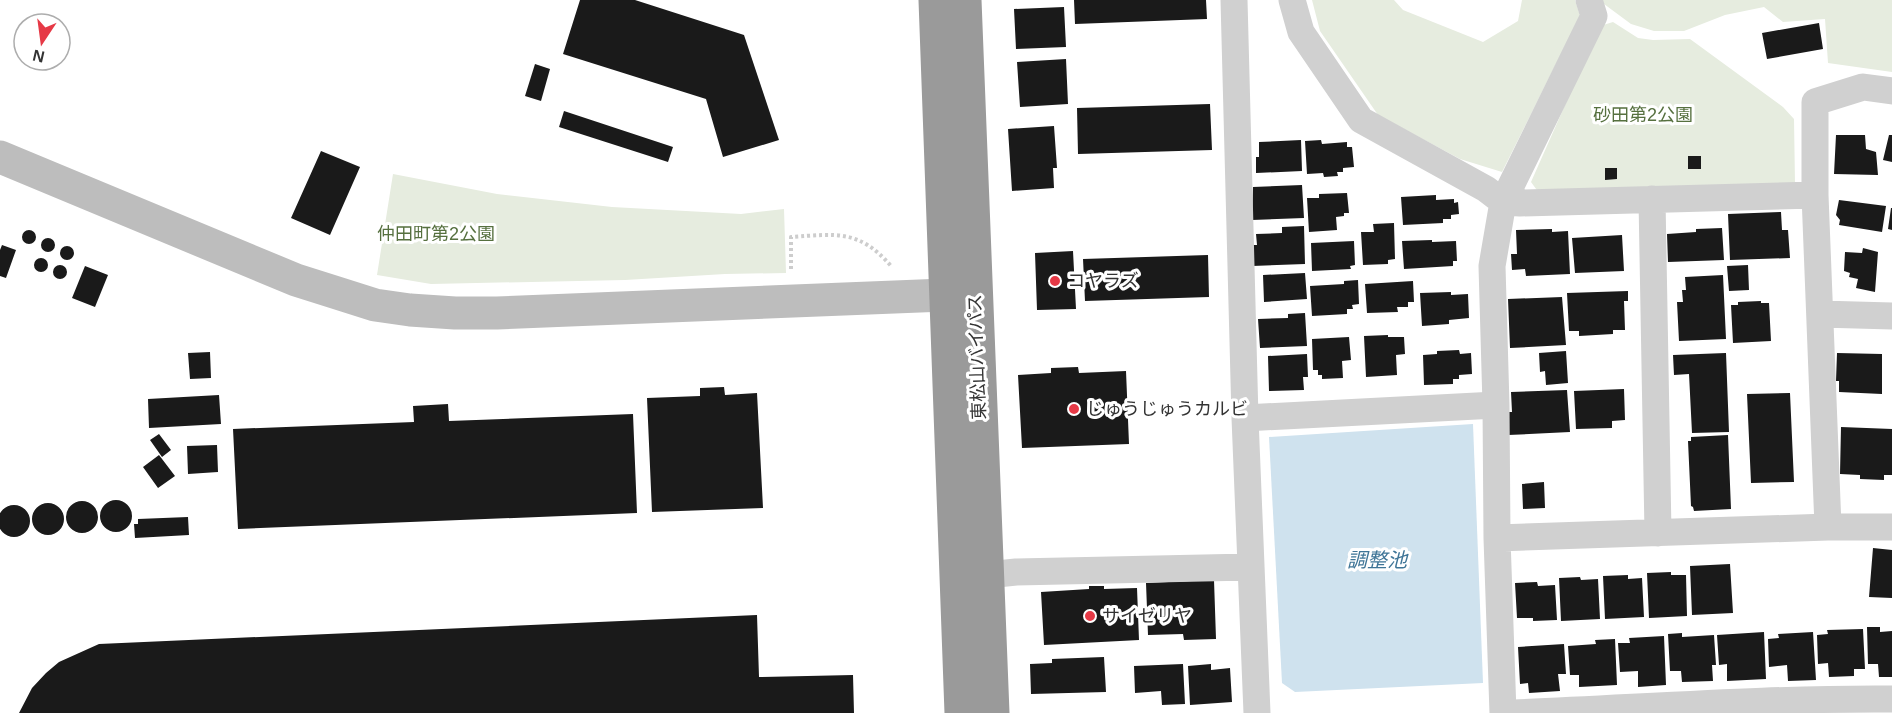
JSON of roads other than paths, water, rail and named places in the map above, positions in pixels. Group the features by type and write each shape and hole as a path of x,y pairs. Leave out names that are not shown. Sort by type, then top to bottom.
{"highway":[{"name":"東松山バイパス","path":"935,0 961,713"},
{"name":"東松山バイパス","path":"964,0 993,713"}],"street":[{"path":"1234,0 1245,418 1257,713"},
{"path":"1292,0 1301,32 1361,120 1486,189 1503,202 1815,195"},
{"path":"1503,713 1492,266 1503,202 1594,16 1589,0"},
{"path":"1828,527 1815,195 1815,102 1863,87 1892,91"},
{"path":"0,157 296,280 375,305 410,310 497,313 945,295"},
{"path":"1652,199 1658,533"},
{"path":"1820,314 1892,316"},
{"path":"1245,418 1496,405"},
{"path":"1497,538 1892,527"},
{"path":"987,575 1017,572 1250,567"},
{"path":"1514,713 1634,711 1823,698 1892,699"}],"water":[{"name":"調整池","path":"1473,424 1483,683 1295,692 1282,683 1269,437"}],"place":[{"name":"コヤラズ","path":"1055,281"},
{"name":"じゅうじゅうカルビ","path":"1074,409"},
{"name":"サイゼリヤ","path":"1090,616"}],"park label":[{"name":"砂田第2公園","path":"1643,115"},
{"name":"仲田町第2公園","path":"436,234"}]}
